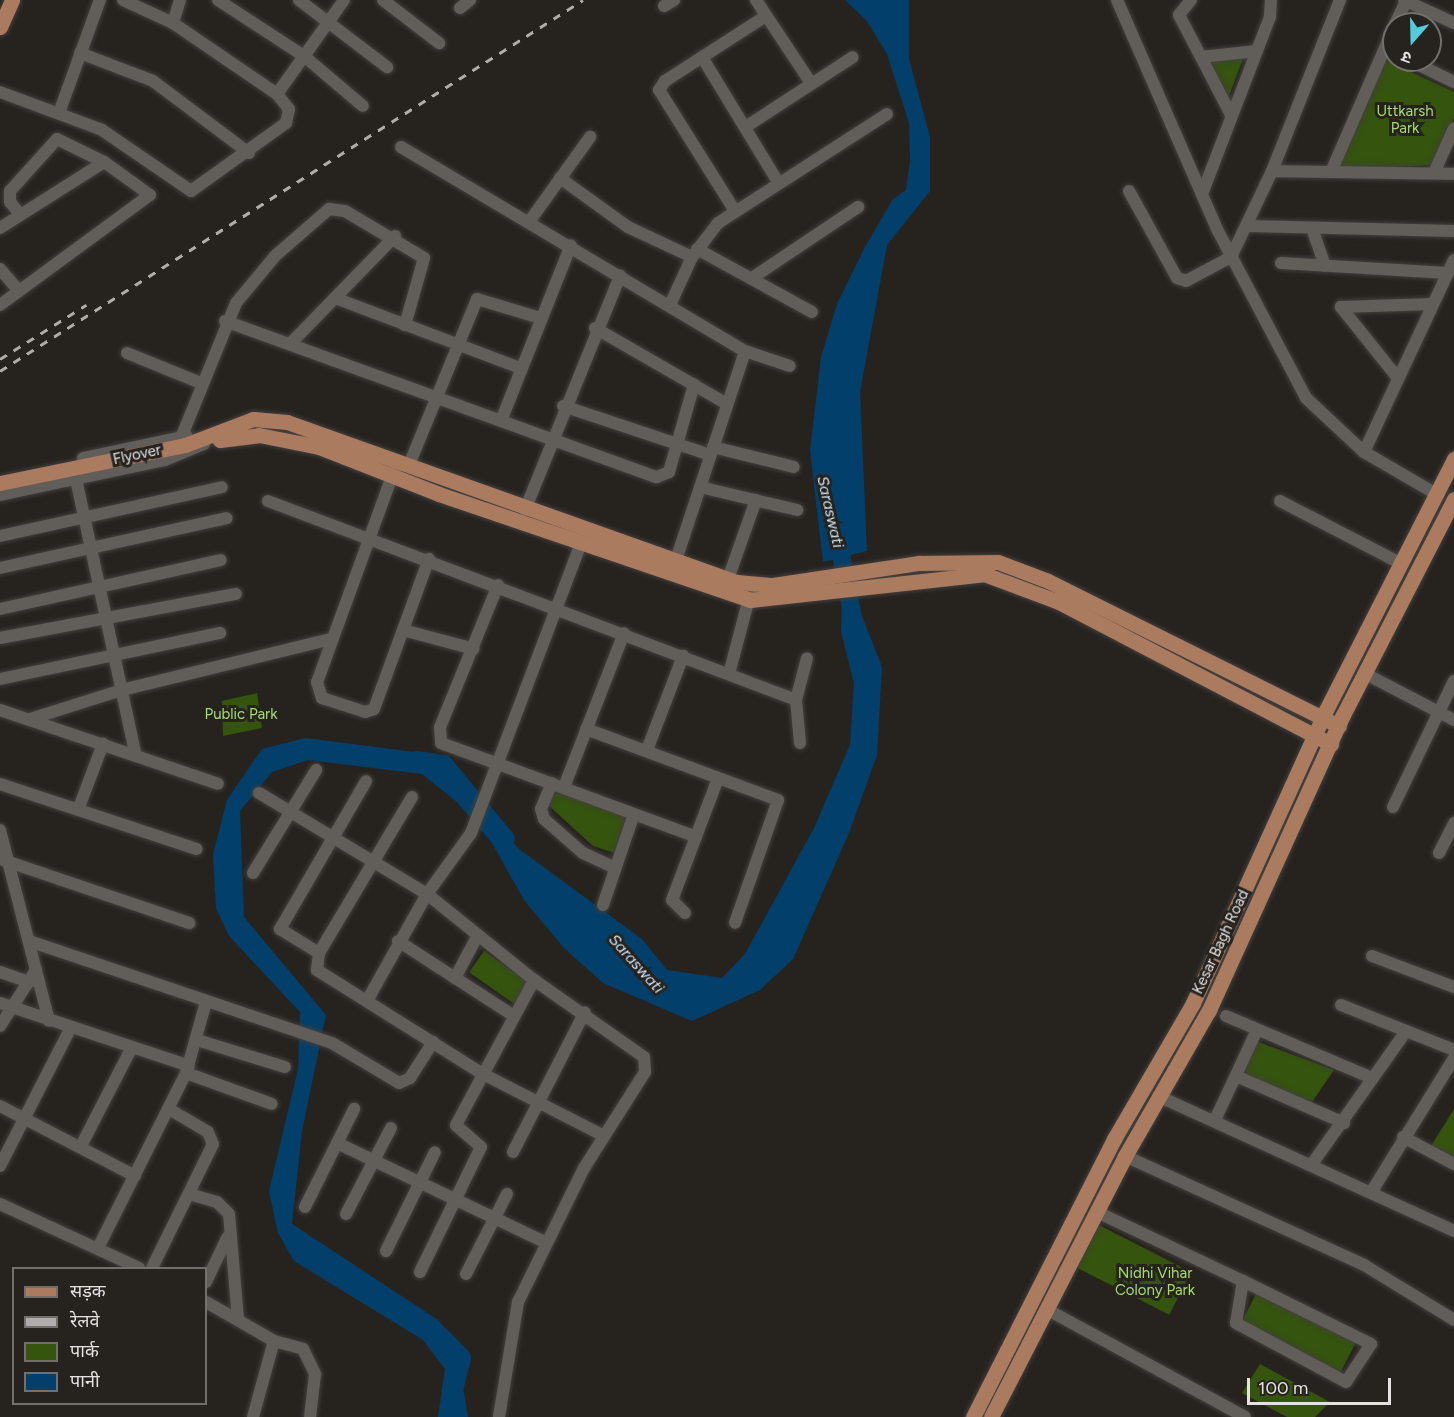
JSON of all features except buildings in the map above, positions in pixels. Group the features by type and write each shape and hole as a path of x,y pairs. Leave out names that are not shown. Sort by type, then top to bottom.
{"main road":[{"path":"0,27 12,0"},
{"path":"215,435 253,419 287,422 403,463 525,510 583,538 750,600 867,581 961,573 1004,580 1111,628 1331,744"},
{"path":"215,435 259,435 296,441 391,477 583,538 728,579 808,590"},
{"name":"Flyover","path":"0,483 58,472 215,435"},
{"name":"Kesar Bagh Road","path":"991,1417 992,1399 1114,1139 1193,1003 1322,718 1438,495 1454,459"},
{"name":"Kesar Bagh Road","path":"973,1417 992,1399 1048,1310 1125,1156 1209,1010 1364,673 1454,499"},
{"path":"867,581 960,559 998,562 1048,581 1339,726"}],"street":[{"path":"58,113 100,0"},
{"path":"0,92 114,137 191,190 249,153 290,115 277,94 173,23 123,0"},
{"path":"173,23 180,0"},
{"path":"218,0 304,56 363,106"},
{"path":"299,0 330,21 387,67"},
{"path":"277,94 344,0"},
{"path":"383,0 440,43"},
{"path":"756,0 812,83"},
{"path":"1117,0 1231,257 1306,398 1364,452 1438,495"},
{"path":"1191,0 1179,15 1231,115"},
{"path":"1202,194 1257,51 1271,0"},
{"path":"1129,191 1177,278 1186,281 1231,257 1249,226 1340,0"},
{"path":"1405,0 1454,23"},
{"path":"735,211 659,94 665,81 766,16"},
{"path":"1201,57 1257,51"},
{"path":"80,53 153,81 249,153"},
{"path":"702,57 747,126 778,182"},
{"path":"747,126 853,57"},
{"path":"1331,172 1382,65"},
{"path":"1434,72 1454,82"},
{"path":"670,305 695,253 735,211 887,114"},
{"path":"1434,173 1454,128"},
{"path":"529,222 590,137"},
{"path":"0,304 149,200 143,186 104,162 57,139 12,186 10,202 20,214"},
{"path":"400,147 571,245 745,351 790,366"},
{"path":"0,228 104,162"},
{"path":"1272,171 1454,174"},
{"path":"560,178 628,228 695,253 752,278 812,312"},
{"path":"752,278 858,207"},
{"path":"181,438 225,321 252,280 329,209 345,211 395,236 419,252 426,264 405,325"},
{"path":"1249,226 1454,231"},
{"path":"1312,228 1325,266"},
{"path":"292,342 395,236"},
{"path":"501,421 520,368 571,245"},
{"path":"1364,452 1397,377 1454,260"},
{"path":"1281,263 1448,273"},
{"path":"0,269 18,290"},
{"path":"525,510 563,406 595,328 620,276"},
{"path":"335,298 520,368"},
{"path":"429,559 377,703 369,712 318,693 332,639 391,477 403,463 436,397 456,344 477,299 540,318"},
{"path":"1397,377 1341,307 1433,304"},
{"path":"225,321 292,342 657,477 667,476 694,385"},
{"path":"595,328 726,404"},
{"path":"675,563 745,351"},
{"path":"128,353 201,383"},
{"path":"563,406 677,444 794,467"},
{"path":"0,476 181,438 215,435"},
{"path":"0,495 178,456 215,435"},
{"path":"76,479 136,756"},
{"path":"0,536 222,487"},
{"path":"700,487 796,510"},
{"path":"728,579 756,500"},
{"path":"268,501 498,585 796,700"},
{"path":"1280,501 1402,564"},
{"path":"0,568 227,518"},
{"path":"368,999 427,894 471,833 559,608 583,538"},
{"path":"0,609 221,560"},
{"path":"729,674 750,600 752,584"},
{"path":"498,585 439,734 441,743 696,837"},
{"path":"0,638 236,594"},
{"path":"403,630 474,649"},
{"path":"0,679 220,633"},
{"path":"615,868 583,853 544,819 541,809 558,785 586,729 624,633"},
{"path":"30,719 122,690 332,639"},
{"path":"647,750 683,656"},
{"path":"800,743 796,700 807,658"},
{"path":"1364,673 1454,720"},
{"path":"1394,807 1454,681"},
{"path":"0,710 218,784"},
{"path":"586,729 778,800 735,923"},
{"path":"78,810 103,744"},
{"path":"253,873 315,770"},
{"path":"685,913 672,900 718,777"},
{"path":"319,953 280,929 330,835 366,781"},
{"path":"0,783 197,849"},
{"path":"259,793 427,894 534,980 585,1012 644,1057 647,1066 602,1135 545,1242 512,1318 498,1417"},
{"path":"412,797 319,953 321,975 368,999 483,1074 602,1135"},
{"path":"603,905 634,814"},
{"path":"1439,853 1454,823"},
{"path":"0,830 4,860 29,941 49,1021"},
{"path":"4,860 189,923"},
{"path":"455,978 478,935"},
{"path":"29,941 332,1043 399,1083 410,1078 433,1042"},
{"path":"398,942 514,1016"},
{"path":"1372,956 1454,987"},
{"path":"0,1026 5,1005 29,982 36,970"},
{"path":"0,972 29,982"},
{"path":"420,1272 457,1201 481,1147 456,1125 534,980"},
{"path":"98,1248 188,1069 206,1002"},
{"path":"5,1005 132,1047 272,1104"},
{"path":"1341,1005 1454,1050"},
{"path":"513,1152 585,1012"},
{"path":"1226,1016 1372,1078"},
{"path":"0,1166 71,1027"},
{"path":"1215,1120 1257,1030"},
{"path":"1312,1164 1344,1123 1372,1078 1406,1031"},
{"path":"197,1040 285,1068"},
{"path":"81,1146 132,1047"},
{"path":"1372,1191 1403,1137 1454,1058"},
{"path":"1236,1076 1344,1123"},
{"path":"1158,1096 1372,1191 1454,1231"},
{"path":"0,1106 135,1176"},
{"path":"153,1267 211,1153 213,1137 169,1109"},
{"path":"305,1207 354,1109"},
{"path":"346,1214 391,1128"},
{"path":"1403,1137 1454,1164"},
{"path":"337,1143 457,1201 496,1216 545,1242"},
{"path":"386,1251 435,1152"},
{"path":"1125,1156 1364,1265 1454,1320"},
{"path":"189,1194 225,1208 238,1320"},
{"path":"466,1274 507,1194"},
{"path":"0,1204 135,1267"},
{"path":"1097,1212 1243,1281 1371,1344 1346,1382 1236,1323 1243,1281"},
{"path":"207,1280 227,1238"},
{"path":"207,1303 274,1341 303,1349 312,1359 310,1417"},
{"path":"1048,1310 1245,1417"},
{"path":"253,1417 274,1341"}],"green space":[{"path":"1246,51 1227,101 1208,64"},
{"name":"Uttkarsh Park","path":"1382,61 1382,72 1411,72 1454,92 1454,118 1432,165 1338,170"},
{"name":"Public Park","path":"257,693 262,728 223,736 222,701"},
{"path":"554,788 623,814 626,822 615,853 593,846 547,804"},
{"path":"484,951 529,983 514,1004 469,972"},
{"path":"1256,1041 1334,1070 1312,1102 1300,1102 1238,1075"},
{"path":"1454,1109 1454,1157 1431,1146"},
{"name":"Nidhi Vihar Colony Park","path":"1093,1222 1191,1272 1169,1315 1071,1265"},
{"path":"1259,1288 1358,1338 1340,1374 1241,1324"},
{"path":"1260,1364 1330,1402 1315,1417 1287,1417 1242,1393"}],"water":[{"path":"845,0 909,0 909,59 930,137 930,191 887,245 860,392 867,551 823,562 810,450 821,357 837,304 865,247 893,199 906,190 910,161 909,123 887,54 867,21"},
{"path":"856,601 882,667 877,755 849,833 793,959 760,990 692,1021 603,983 564,948 524,900 492,843 457,802 422,774 308,760 272,772 240,811 244,917 326,1015 302,1131 292,1224 438,1320 455,1339 468,1417 438,1417 445,1369 423,1340 294,1261 278,1233 269,1191 298,1069 300,1012 229,936 216,908 213,854 227,800 262,749 306,738 430,754 519,849 642,939 667,970 722,978 745,954 814,828 850,745 854,683 841,631 842,602"}],"waterway":[{"name":"Saraswati","path":"837,533 854,624"},
{"name":"Saraswati","path":"416,760 444,764 506,839"},
{"path":"441,1336 462,1358 447,1417"}],"railway":[{"path":"0,371 583,0"},
{"path":"0,359 86,305"}]}
